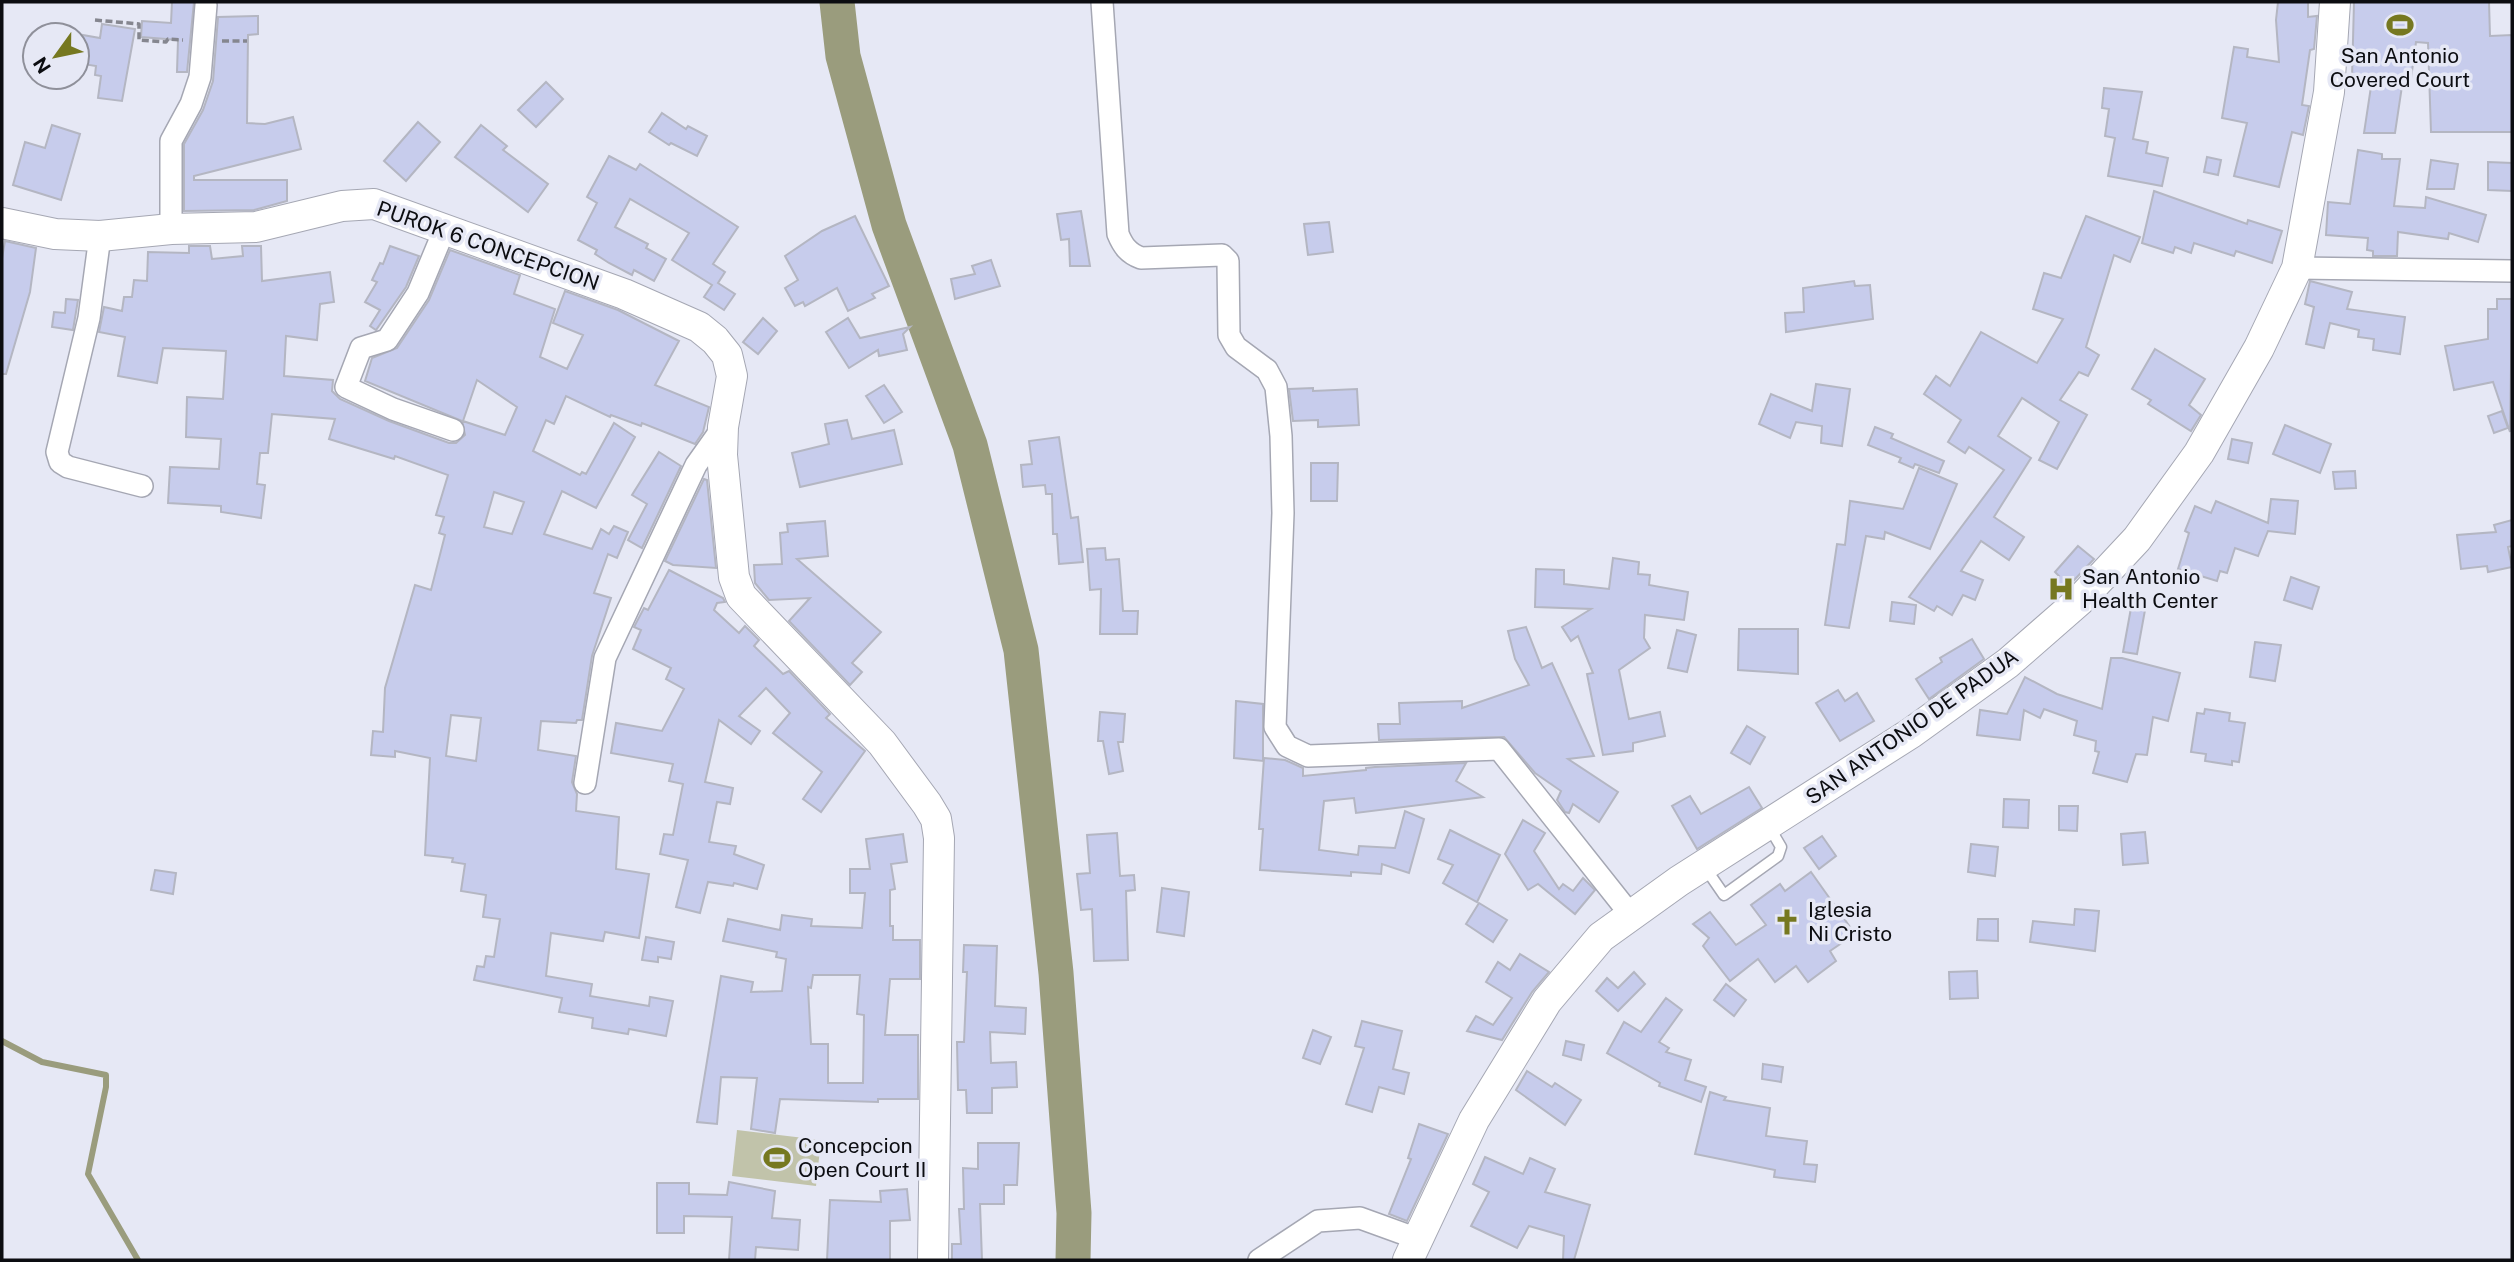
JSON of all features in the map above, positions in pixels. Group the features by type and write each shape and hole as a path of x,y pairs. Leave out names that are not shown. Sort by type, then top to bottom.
{"street":[{"path":"1102,2 1118,234 1122,243 1132,255 1141,258 1222,255 1227,261 1228,270 1229,335 1236,347 1267,370 1276,387 1281,436 1283,513 1275,727 1287,746 1308,757 1499,749 1630,914"},
{"name":"SAN ANTONIO DE PADUA","path":"1413,1250 1474,1121 1547,1001 1601,937 1630,914 1922,725 2008,663 2079,601 2137,539 2199,453 2259,348 2297,268 2329,92 2335,2"},
{"path":"171,229 171,141 191,104 200,77 206,5"},
{"name":"PUROK 6 CONCEPCION","path":"2,223 55,234 100,236 171,229 256,227 342,206 374,204 624,294 699,327 727,355 732,376 723,427"},
{"path":"444,228 418,293 387,340 361,348 346,387 393,409 453,430"},
{"path":"100,236 89,318 57,452 60,462 68,467 142,486"},
{"path":"2297,268 2512,271"},
{"path":"585,783 605,658 696,466 723,427"},
{"path":"723,427 722,455 734,577 741,596 881,743 936,818 939,838 933,1260"},
{"path":"1259,1260 1318,1221 1360,1218 1413,1250"}],"path":[{"path":"95,20 139,24 139,40 247,41"}],"green space":[{"name":"Concepcion Open Court II","path":"737,1130 821,1140 816,1186 732,1176"}],"building":[{"path":"172,2 194,2 187,72 177,72 178,40 141,37 142,21 171,23"},
{"path":"2278,2 2308,2 2308,17 2317,16 2314,49 2310,50 2302,105 2309,106 2303,135 2292,132 2279,187 2234,176 2247,123 2222,118 2234,47 2248,49 2247,57 2279,62 2276,20"},
{"path":"2354,2 2489,2 2490,36 2512,35 2512,132 2431,132 2428,43 2416,42 2410,86 2402,86 2395,133 2364,133 2372,80 2352,78"},
{"path":"258,16 258,34 248,35 247,123 265,124 293,117 301,149 194,176 194,180 287,180 287,201 254,210 184,211 184,144 203,110 213,81 218,17"},
{"path":"102,24 135,29 122,101 98,98 101,76 95,75 96,66 91,65 91,36 100,38"},
{"path":"546,82 563,99 536,127 518,110"},
{"path":"2104,88 2142,92 2133,139 2148,142 2146,153 2168,158 2162,186 2108,176 2115,138 2105,136 2109,109 2102,108"},
{"path":"662,113 686,129 688,126 707,136 697,156 671,143 669,145 649,132"},
{"path":"418,122 440,142 406,181 384,161"},
{"path":"52,125 80,134 61,200 13,185 25,142 45,148"},
{"path":"481,125 507,146 503,150 548,184 528,212 455,157"},
{"path":"2358,150 2382,154 2382,159 2400,159 2394,206 2425,208 2426,197 2486,215 2478,242 2449,233 2448,239 2398,232 2397,256 2373,256 2373,251 2367,250 2368,238 2326,235 2328,202 2350,204"},
{"path":"609,156 636,170 640,164 738,227 713,264 725,272 718,283 735,294 724,310 704,297 712,285 672,260 689,233 630,199 615,227 648,244 646,248 666,259 654,281 634,270 632,275 609,263 595,254 597,250 578,240 597,203 587,197"},
{"path":"2207,157 2221,160 2218,175 2204,172"},
{"path":"2431,160 2458,164 2454,189 2427,189"},
{"path":"2488,162 2512,163 2512,191 2488,190"},
{"path":"2154,191 2247,224 2248,220 2282,231 2272,263 2236,251 2234,256 2194,243 2191,253 2175,247 2173,253 2142,243"},
{"path":"1081,211 1090,266 1070,266 1069,239 1061,240 1057,214"},
{"path":"855,216 889,286 872,294 875,298 848,311 837,288 805,306 803,302 795,306 785,288 798,280 785,256 822,231"},
{"path":"2086,216 2140,237 2130,262 2114,255 2086,347 2099,355 2088,376 2079,372 2060,400 2087,415 2057,469 2039,460 2059,422 2022,398 1998,436 2031,458 1994,517 2024,537 2009,560 1981,541 1961,571 1983,580 1975,600 1963,595 1952,615 1937,606 1934,611 1909,597 2004,470 1969,447 1965,453 1948,442 1961,420 1924,394 1936,376 1950,386 1981,332 2037,363 2063,319 2033,309 2044,273 2061,278"},
{"path":"1329,222 1333,252 1308,255 1304,224"},
{"path":"5,241 36,248 30,292 6,374 2,374 2,258"},
{"path":"189,246 210,246 212,259 243,256 242,246 261,246 262,281 330,272 334,302 320,304 317,340 286,336 284,376 333,380 332,391 340,399 449,443 456,443 465,435 462,421 365,381 372,358 397,348 429,300 450,250 520,275 514,294 555,309 540,357 567,369 583,335 553,323 565,291 618,310 679,341 655,385 709,407 703,432 695,444 642,423 641,426 611,415 610,417 566,396 554,424 546,420 533,451 580,475 582,472 586,474 614,423 635,437 596,508 562,491 544,534 592,549 601,529 609,534 614,526 628,532 617,558 608,554 594,593 611,598 592,656 582,720 577,720 576,723 541,721 538,750 576,756 572,782 577,794 576,811 619,817 616,869 649,874 639,938 605,932 603,941 551,933 546,976 592,984 590,996 649,1006 650,997 673,1001 666,1036 629,1029 628,1034 592,1028 593,1018 559,1012 562,998 474,980 477,966 484,967 486,956 494,957 500,919 483,917 486,895 461,891 465,864 452,862 453,858 425,855 430,758 395,751 395,757 371,755 373,731 383,732 385,688 415,585 431,590 445,535 439,533 444,517 436,515 448,475 395,456 394,459 329,439 335,419 272,414 268,453 260,453 257,484 265,485 261,518 221,512 221,506 168,503 170,467 219,469 221,439 186,437 187,397 223,399 226,351 163,348 157,383 118,376 125,337 99,332 104,307 122,311 124,297 132,297 134,280 147,281 148,252 189,253","holes":["477,380 517,407 505,435 463,421","494,492 524,502 512,534 484,527","451,715 481,718 476,761 446,756"]},
{"path":"390,246 419,256 406,287 376,330 370,326 380,310 365,302 377,282 372,280 380,263 383,264"},
{"path":"991,260 1000,286 955,299 951,279 975,274 972,266"},
{"path":"1854,281 1855,286 1870,285 1873,319 1786,332 1785,313 1804,312 1803,288"},
{"path":"2310,281 2352,292 2347,309 2405,317 2400,354 2373,350 2374,339 2358,337 2359,330 2330,323 2324,348 2306,344 2314,307 2305,304"},
{"path":"66,299 78,300 73,330 52,327 54,312 65,313"},
{"path":"2497,299 2512,299 2510,432 2493,382 2454,390 2445,346 2488,339 2488,309 2497,309"},
{"path":"763,318 777,331 758,354 743,342"},
{"path":"848,318 860,338 910,327 903,334 907,350 879,356 878,350 849,368 826,332"},
{"path":"2155,349 2205,379 2189,405 2201,415 2191,431 2148,404 2151,400 2132,389"},
{"path":"1816,384 1850,389 1842,446 1821,443 1822,426 1796,422 1790,438 1759,424 1771,394 1812,411"},
{"path":"884,385 902,412 884,423 866,396"},
{"path":"1313,388 1313,391 1357,389 1359,425 1318,427 1318,420 1293,421 1289,389"},
{"path":"2502,411 2508,428 2494,433 2488,416"},
{"path":"847,420 852,439 894,430 902,464 800,487 792,453 829,444 825,424"},
{"path":"2285,425 2331,444 2320,473 2273,454"},
{"path":"1875,427 1893,434 1891,438 1944,461 1939,473 1915,464 1913,468 1899,462 1901,458 1868,445"},
{"path":"1059,437 1071,518 1078,517 1083,562 1059,564 1057,534 1053,534 1052,494 1046,494 1045,485 1023,487 1021,465 1032,464 1029,441"},
{"path":"2232,439 2252,443 2248,463 2228,459"},
{"path":"659,452 681,466 642,548 628,540 647,504 632,495"},
{"path":"1311,463 1338,463 1337,501 1311,501"},
{"path":"1919,468 1957,484 1930,549 1885,532 1884,539 1866,536 1849,628 1825,625 1837,544 1845,545 1850,501 1903,509"},
{"path":"2355,471 2356,488 2335,489 2333,472"},
{"path":"704,479 707,480 716,568 673,565 665,561"},
{"path":"2271,499 2298,501 2295,534 2268,531 2258,556 2235,548 2227,573 2220,571 2217,581 2178,569 2189,533 2185,531 2195,506 2211,513 2216,501 2268,523"},
{"path":"2512,520 2512,546 2508,547 2512,567 2488,572 2487,566 2461,569 2457,535 2496,532 2494,525"},
{"path":"825,521 828,556 797,559 881,632 852,663 862,672 850,685 789,621 810,598 769,600 755,583 754,565 782,564 780,533 788,532 787,524"},
{"path":"2078,546 2094,559 2061,594 2050,586 2059,576 2055,572"},
{"path":"1105,548 1106,560 1119,559 1123,611 1138,611 1137,634 1100,634 1101,589 1090,590 1087,549"},
{"path":"1613,558 1639,562 1638,574 1650,575 1649,585 1688,592 1684,620 1645,615 1644,638 1650,648 1619,670 1629,719 1660,712 1665,736 1633,743 1633,751 1603,755 1587,674 1593,673 1578,636 1571,641 1562,627 1591,609 1535,607 1536,569 1564,570 1564,584 1609,589"},
{"path":"669,570 723,598 725,602 717,603 714,610 739,633 745,626 759,640 754,646 783,674 789,671 830,714 826,718 865,751 821,812 803,799 822,772 773,733 790,713 766,688 739,716 760,731 751,744 719,720 705,782 733,788 730,804 717,802 709,842 736,846 734,854 764,865 757,889 734,883 733,886 708,882 700,913 676,907 688,860 660,854 664,834 673,835 683,784 669,781 673,764 611,753 616,723 662,731 684,689 666,679 671,668 633,649 641,630 634,627 644,608 648,610"},
{"path":"2291,577 2319,587 2312,609 2284,600"},
{"path":"1892,602 1916,605 1914,624 1890,621"},
{"path":"2131,608 2145,610 2137,654 2123,652"},
{"path":"1526,627 1542,668 1552,663 1594,756 1568,759 1618,792 1599,822 1573,804 1569,813 1565,812 1557,800 1561,791 1535,773 1504,737 1379,740 1378,724 1400,724 1399,703 1462,701 1462,708 1529,685 1515,659 1508,631"},
{"path":"1739,629 1798,629 1798,674 1738,670"},
{"path":"1677,630 1696,635 1687,672 1668,668"},
{"path":"1972,639 1984,659 1929,699 1916,679 1942,662 1940,658"},
{"path":"2255,642 2281,645 2275,681 2250,677"},
{"path":"2111,658 2122,658 2180,673 2168,721 2153,717 2147,755 2136,754 2127,782 2093,773 2099,752 2095,751 2096,741 2074,735 2077,721 2044,709 2040,718 2024,710 2020,740 1977,735 1980,710 2007,714 2025,677 2057,694 2102,709"},
{"path":"1838,690 1845,701 1857,693 1874,721 1840,741 1816,703"},
{"path":"1236,701 1263,704 1263,761 1234,758"},
{"path":"2205,709 2230,713 2229,721 2245,723 2239,762 2232,761 2232,765 2205,761 2206,754 2191,752 2197,713 2204,714"},
{"path":"1100,712 1125,714 1123,742 1118,742 1123,771 1109,774 1103,741 1098,741"},
{"path":"1747,726 1765,737 1750,764 1731,753"},
{"path":"1264,758 1285,760 1303,768 1303,776 1375,767 1466,763 1456,781 1483,797 1356,813 1354,798 1324,801 1319,850 1358,855 1359,846 1395,848 1405,811 1424,819 1409,873 1382,864 1381,874 1351,872 1351,876 1260,870 1263,829 1259,829"},
{"path":"1749,787 1762,808 1697,849 1672,806 1690,796 1701,814"},
{"path":"2004,799 2029,800 2028,828 2003,827"},
{"path":"2059,806 2078,806 2077,831 2059,830"},
{"path":"1523,820 1545,833 1534,851 1559,889 1563,884 1573,891 1583,878 1595,890 1575,914 1538,884 1528,890 1505,854"},
{"path":"1450,830 1500,855 1477,902 1443,883 1453,865 1438,859"},
{"path":"2145,832 2148,863 2123,865 2121,834"},
{"path":"1117,833 1120,876 1134,875 1135,890 1126,891 1128,960 1094,961 1092,909 1081,910 1077,874 1090,873 1087,835"},
{"path":"903,834 907,862 891,864 895,889 890,890 890,926 893,926 893,940 920,940 920,979 890,979 885,1035 918,1035 918,1099 878,1099 878,1102 780,1099 775,1133 751,1129 757,1078 721,1077 717,1124 697,1122 721,976 753,982 751,992 782,991 786,959 776,957 777,952 723,941 728,919 780,930 782,915 812,919 811,926 862,928 865,893 850,893 850,869 870,869 866,839","holes":["813,975 860,975 857,1014 864,1015 863,1083 828,1083 828,1044 811,1044 808,987 811,988"]},
{"path":"1822,836 1836,856 1819,869 1804,848"},
{"path":"1971,844 1998,847 1995,876 1968,872"},
{"path":"155,870 176,873 173,894 151,890"},
{"path":"1811,872 1855,934 1830,951 1836,961 1808,982 1796,966 1775,982 1758,959 1730,981 1703,946 1709,938 1693,924 1710,912 1736,945 1766,925 1751,905 1780,884 1785,891"},
{"path":"1162,888 1189,892 1184,936 1157,932"},
{"path":"1479,903 1507,920 1493,942 1466,924"},
{"path":"2075,909 2099,911 2095,951 2030,942 2033,921 2074,925"},
{"path":"1978,919 1998,919 1998,941 1977,940"},
{"path":"646,937 674,942 671,959 658,957 658,962 642,960"},
{"path":"964,945 997,946 995,1006 1026,1008 1025,1034 990,1032 991,1063 1016,1062 1017,1087 992,1088 992,1113 967,1113 966,1090 958,1090 957,1042 964,1042 967,972 963,972"},
{"path":"1520,954 1549,972 1532,992 1502,1040 1467,1031 1476,1016 1493,1025 1512,998 1486,982 1498,962 1510,970"},
{"path":"1977,971 1978,998 1950,999 1949,972"},
{"path":"1634,972 1645,984 1618,1011 1596,991 1607,978 1618,988"},
{"path":"1726,984 1746,1000 1734,1016 1714,1000"},
{"path":"1666,998 1682,1010 1659,1042 1669,1048 1666,1052 1691,1060 1685,1080 1706,1087 1701,1102 1659,1086 1660,1083 1607,1053 1624,1022 1641,1032"},
{"path":"1362,1021 1402,1031 1393,1069 1409,1073 1404,1094 1379,1087 1372,1112 1346,1104 1364,1048 1355,1046"},
{"path":"1313,1030 1331,1037 1320,1064 1303,1058"},
{"path":"1566,1041 1584,1045 1581,1060 1563,1055"},
{"path":"1763,1064 1783,1067 1781,1082 1762,1079"},
{"path":"1527,1071 1552,1087 1555,1083 1581,1100 1565,1125 1516,1090"},
{"path":"1710,1092 1726,1097 1724,1100 1770,1108 1766,1136 1807,1141 1804,1164 1817,1165 1815,1182 1774,1177 1775,1170 1695,1154"},
{"path":"1419,1124 1448,1134 1407,1221 1389,1214 1411,1159 1408,1158"},
{"path":"978,1143 1019,1143 1017,1185 1004,1185 1004,1204 980,1204 982,1260 952,1260 952,1244 961,1244 959,1209 964,1209 963,1168 978,1169"},
{"path":"1485,1157 1523,1174 1530,1158 1555,1169 1545,1192 1590,1205 1574,1260 1563,1260 1564,1236 1529,1226 1517,1248 1471,1226 1489,1192 1473,1184"},
{"path":"729,1182 775,1191 772,1218 800,1220 798,1250 756,1247 755,1260 729,1260 732,1217 684,1216 684,1233 657,1233 657,1183 689,1183 689,1194 727,1195"},
{"path":"907,1189 910,1220 890,1221 890,1260 827,1260 830,1200 881,1202 880,1191"}],"waterway":[{"path":"837,2 843,56 889,225 970,445 1021,650 1056,973 1074,1213 1073,1260"},
{"path":"2,1041 42,1062 106,1075 106,1087 88,1174 138,1260"}],"place":[{"name":"San Antonio Covered Court","path":"2400,25"},
{"name":"San Antonio Health Center","path":"2061,589"},
{"name":"Iglesia Ni Cristo","path":"1787,922"},
{"name":"Concepcion Open Court II","path":"777,1158"}]}
